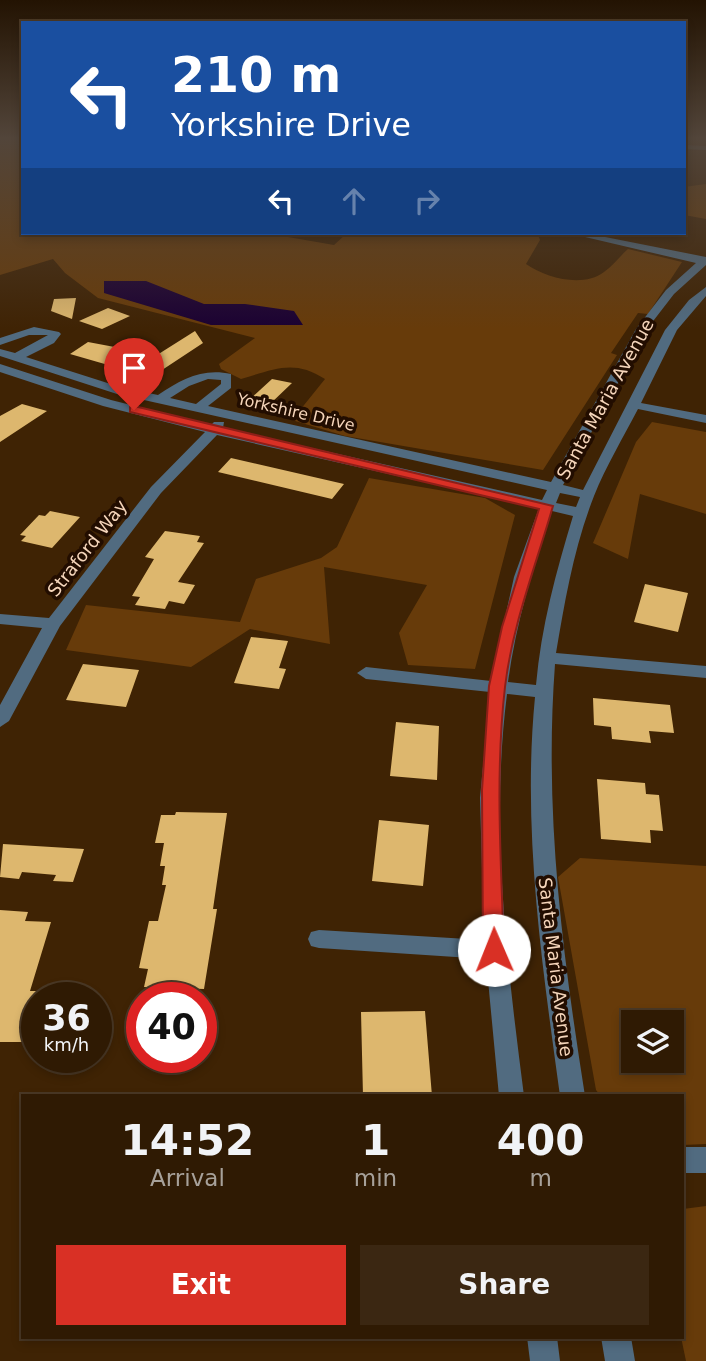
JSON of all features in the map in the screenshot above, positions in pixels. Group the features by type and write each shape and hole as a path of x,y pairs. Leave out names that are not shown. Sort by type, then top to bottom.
{"street":[{"path":"582,235 705,262"},
{"name":"Santa Maria Avenue","path":"573,1094 549,942 538,803 542,692 547,658 580,513 634,405 630,379 646,320 672,288 705,262"},
{"name":"Santa Maria Avenue","path":"512,1094 494,950 490,790 497,686 513,613 547,506 556,488 630,379 675,323 706,290"},
{"path":"646,320 675,323"},
{"path":"0,342 31,330 44,329 55,334 50,341 14,358"},
{"name":"Yorkshire Drive","path":"0,352 117,390 587,495"},
{"name":"Yorkshire Drive","path":"0,368 107,403 214,430 580,513"},
{"path":"161,399 195,375 210,373 227,377 228,385 198,408"},
{"path":"634,405 706,419"},
{"name":"Straford Way","path":"0,721 52,624 156,490 230,416"},
{"path":"0,619 52,624"},
{"path":"547,658 706,672"},
{"path":"366,673 542,692"},
{"path":"319,939 494,950"},
{"path":"684,1160 706,1160"},
{"path":"542,1339 545,1361"},
{"path":"616,1339 620,1361"}],"shaded area":[{"path":"0,203 21,203 21,235 276,235 334,245 345,235 538,235 540,240 526,264 554,277 575,280 595,277 604,272 628,249 682,262 648,314 638,313 611,353 617,355 543,470 345,436 292,420 325,379 304,369 284,368 241,379 221,369 219,364 255,338 98,298 65,273 53,259 0,275"},
{"path":"686,203 706,203 706,219 686,215"},
{"path":"104,281 146,281 204,304 245,304 294,311 303,325 211,325 104,293"},
{"path":"652,422 706,432 706,514 640,494 628,559 593,543 636,442"},
{"path":"369,478 485,498 515,515 475,669 408,665 399,633 427,585 324,567 330,644 250,629 191,667 66,650 86,605 240,622 256,579 321,558 337,547"},
{"path":"580,858 706,866 706,1144 684,1145 684,1094 599,1094 596,1090 558,877"},
{"path":"706,1206 706,1361 686,1361 681,1339 684,1339 684,1209"}],"building":[{"path":"76,298 72,319 51,311 54,299"},
{"path":"108,308 130,316 102,329 79,321"},
{"path":"195,331 203,343 156,374 135,368 129,371 70,354 88,342 157,355"},
{"path":"272,379 292,383 269,405 249,400"},
{"path":"22,404 47,411 0,442 0,416"},
{"path":"231,458 344,484 332,499 218,472"},
{"path":"50,511 80,517 52,548 21,541 26,536 20,535 39,515 45,516"},
{"path":"165,531 200,536 197,542 204,543 178,582 195,585 184,604 169,601 165,609 135,605 140,597 132,596 154,559 145,557"},
{"path":"645,584 688,593 678,632 634,622"},
{"path":"251,637 288,641 279,668 286,669 279,689 234,683"},
{"path":"83,664 139,670 126,707 66,700"},
{"path":"593,698 670,705 674,733 649,731 651,743 612,739 611,727 594,725"},
{"path":"396,722 439,726 437,780 390,776"},
{"path":"597,779 645,783 646,794 659,795 663,831 650,830 651,843 601,839"},
{"path":"176,812 227,813 213,909 217,909 205,982 145,982 148,969 139,968 149,921 158,921 166,885 162,885 165,866 160,866 164,843 155,843 161,815 175,815"},
{"path":"379,820 429,825 423,886 372,881"},
{"path":"3,844 84,849 73,882 53,881 56,875 22,872 19,879 0,877"},
{"path":"0,910 28,912 25,921 51,922 33,982 21,982 21,1042 0,1042"},
{"path":"425,1011 432,1094 363,1094 361,1012"}],"route":[{"path":"134,410 547,506 509,627 497,686 490,790 494,950"}]}
